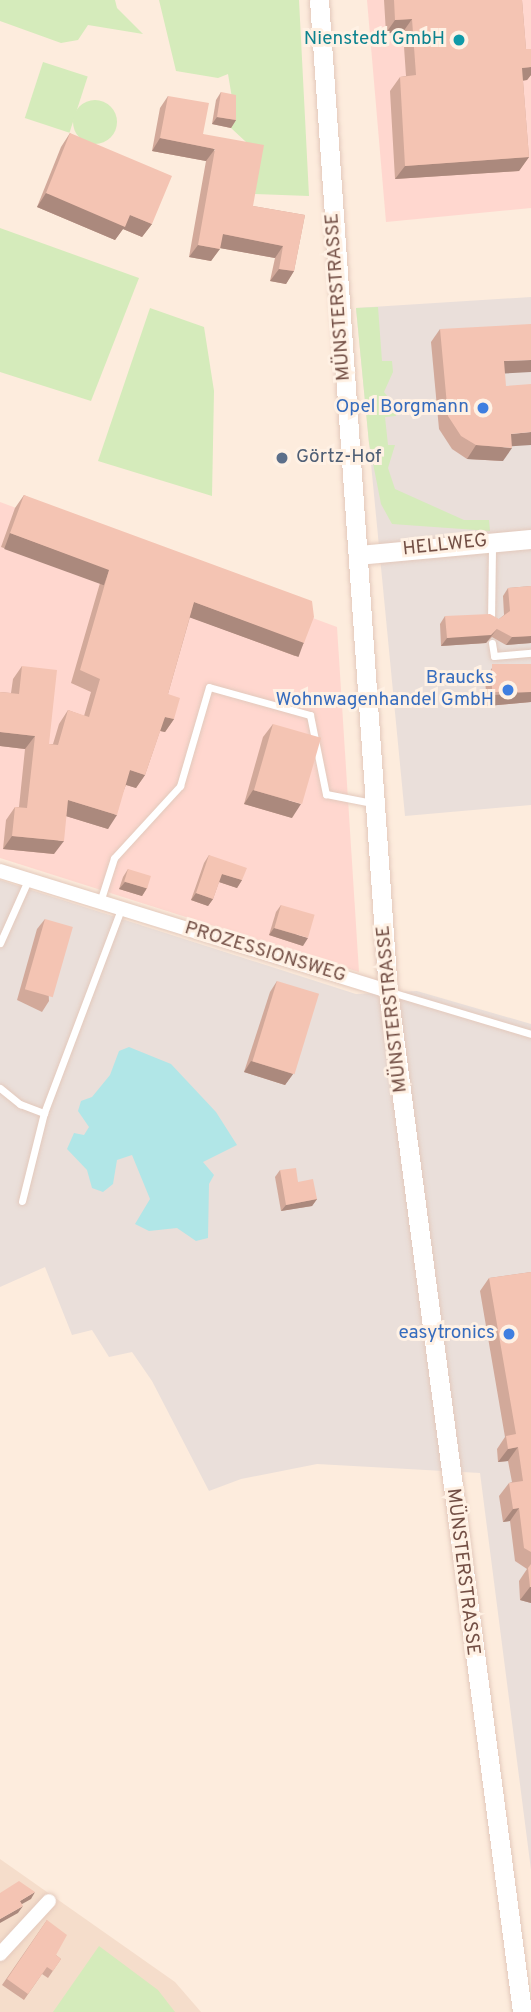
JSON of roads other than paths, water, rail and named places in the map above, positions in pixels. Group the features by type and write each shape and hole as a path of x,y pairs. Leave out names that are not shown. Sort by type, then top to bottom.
{"main road":[{"name":"MÜNSTERSTRASSE","path":"319,0 388,991 522,2012"},
{"name":"HELLWEG","path":"358,555 531,539"}],"street":[{"name":"PROZESSIONSWEG","path":"0,871 388,991"},
{"path":"0,1954 49,1901"}],"lane":[{"path":"491,621 492,541"},
{"path":"492,643 494,656 531,653"},
{"path":"100,902 114,858 180,786 209,687 310,715 326,794 374,804"},
{"path":"0,943 28,879"},
{"path":"22,1201 44,1113 121,908"},
{"name":"PROZESSIONSWEG","path":"388,991 531,1034"},
{"path":"0,1088 20,1104 44,1113"}],"water":[{"path":"129,1047 171,1064 216,1112 237,1145 203,1162 214,1175 209,1184 208,1238 196,1241 177,1228 149,1231 135,1224 150,1199 132,1155 117,1160 113,1184 103,1192 92,1188 87,1170 67,1149 74,1133 84,1135 89,1127 78,1111 81,1101 92,1097 110,1075 119,1051"}],"place":[{"name":"Nienstedt GmbH","path":"459,40"},
{"name":"Opel Borgmann","path":"483,408"},
{"name":"Görtz-Hof","path":"282,458"},
{"name":"Braucks Wohnwagenhandel GmbH","path":"508,690"},
{"name":"easytronics","path":"509,1334"}]}
